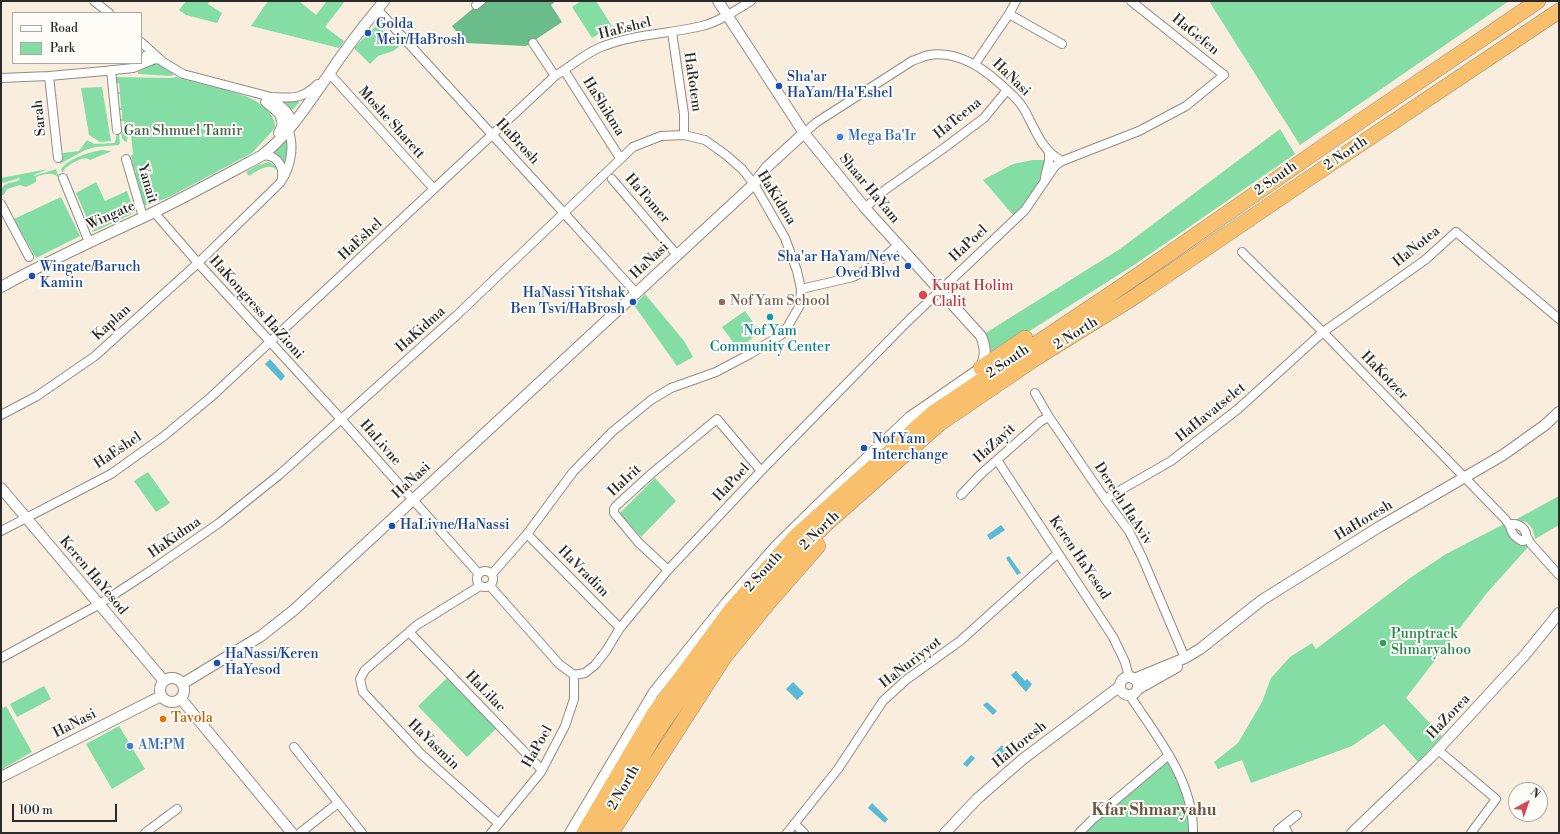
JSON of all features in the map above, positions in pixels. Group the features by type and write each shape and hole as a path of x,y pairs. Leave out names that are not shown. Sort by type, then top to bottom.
{"highway":[{"name":"2 South","path":"584,833 654,714 688,666 731,610 801,531 933,413 1124,285 1337,137 1538,1"},
{"name":"2 North","path":"598,833 656,733 683,694 754,603 794,557 826,524 939,424 1033,360 1136,296 1559,11"},
{"path":"981,368 1278,171 1337,137"},
{"path":"611,833 725,656 768,602 881,476"}],"street":[{"path":"94,1 108,12"},
{"path":"287,128 384,1"},
{"name":"Shaar HaYam","path":"718,1 804,133 865,208 982,336 986,347 985,357 981,368"},
{"name":"HaEshel","path":"1,531 111,474 158,440 211,397 554,76 580,58 601,47 630,39 704,26 728,15 751,1"},
{"path":"975,64 1010,14 1016,1"},
{"name":"HaGefen","path":"1131,1 1224,75"},
{"name":"HaBrosh","path":"377,10 636,293"},
{"path":"1010,14 1062,44"},
{"name":"HaRotem","path":"672,32 684,114 684,135"},
{"path":"142,43 159,58"},
{"path":"533,43 554,76"},
{"path":"142,58 150,54 184,74 248,91 282,107 290,114 287,128"},
{"name":"HaNasi","path":"182,684 261,636 294,610 754,184 766,168 804,133 817,122 912,61 929,55 950,55 975,64 983,69 1007,90 1021,105 1038,137 1049,153"},
{"path":"1,78 49,76 140,66 159,58"},
{"path":"115,69 126,64"},
{"path":"115,69 131,64"},
{"path":"115,69 117,130"},
{"name":"HaShikma","path":"564,70 620,158"},
{"name":"HaPoel","path":"491,833 542,770 565,726 574,698 574,675 585,673 595,665 606,652 620,628 668,570 761,471 901,328 1024,210 1055,166 1062,161 1139,131 1186,106 1224,75"},
{"name":"Sarah","path":"49,76 58,158"},
{"path":"264,99 302,96 310,92 326,77"},
{"name":"Moshe Sharett","path":"326,77 434,189"},
{"name":"HaTeena","path":"865,208 884,190 984,118 1007,90"},
{"name":"Kaplan","path":"1,415 37,396 95,356 198,263 280,183 288,168 291,147 287,128 282,126 282,122 264,99"},
{"name":"Wingate","path":"1,286 36,267 154,212 261,156 287,128"},
{"name":"Wingate","path":"232,172 254,156 287,128"},
{"name":"HaKidma","path":"1,658 98,605 150,571 219,522 279,475 457,315 633,147 661,136 684,135 704,140 726,155 742,169 754,184 785,238 797,271 801,289"},
{"path":"1049,153 1062,161"},
{"name":"HaPoel","path":"1044,180 1049,161 1049,153"},
{"path":"261,156 270,156 281,164 283,172 280,183"},
{"name":"Yanait","path":"126,159 143,217"},
{"path":"63,178 88,242"},
{"name":"HaTomer","path":"612,179 677,255"},
{"path":"1,204 29,257"},
{"name":"HaKongress HaZioni","path":"154,212 198,263 341,419"},
{"name":"HaNotea","path":"1323,332 1425,260 1456,232 1559,319"},
{"path":"492,574 485,571 479,574 477,579 480,586 485,588 490,586 493,582 492,574 527,534 573,472 612,432 651,400 671,388 716,372 781,335 800,305 801,289 853,277 875,265 898,245"},
{"name":"HaKotzer","path":"1242,252 1323,332 1509,523 1516,538 1528,541 1559,575"},
{"name":"HaHavatselet","path":"1105,499 1171,461 1238,410 1323,332"},
{"path":"570,833 654,692 727,602 777,545 910,417 981,368"},
{"name":"Derech HaAviv","path":"1035,393 1105,499 1129,531 1142,557 1185,658"},
{"name":"HaHoresh","path":"1131,678 1185,658 1200,649 1262,600 1379,527 1503,455 1545,425 1559,412"},
{"name":"HaZayit","path":"961,495 981,474 1041,421 1049,416"},
{"name":"HaLivne","path":"341,419 479,574"},
{"name":"HaIrit","path":"668,570 638,542 614,513 614,509 651,474 717,419 761,471"},
{"name":"Keren HaYesod","path":"997,460 1095,607 1113,637 1131,678"},
{"name":"Keren HaYesod","path":"1,488 98,605 164,681"},
{"name":"HaVradim","path":"527,534 620,628"},
{"name":"HaNuriyyot","path":"787,833 838,769 883,701 906,680 960,641 1058,553"},
{"path":"408,632 480,586"},
{"path":"490,586 560,664 574,675"},
{"name":"HaZorea","path":"1352,833 1404,785 1438,750 1524,656 1559,613"},
{"name":"HaYasmin","path":"408,632 365,670 360,679 363,692 420,753 498,823"},
{"name":"HaLilac","path":"408,632 542,770"},
{"name":"HaHoresh","path":"1134,692 1176,669 1185,658"},
{"path":"1131,678 1138,684 1134,692 1122,694 1119,687 1123,679 1131,678"},
{"path":"175,679 182,684 184,691 181,698 172,702 168,701 162,696 160,688 164,681 175,679"},
{"name":"HaHoresh","path":"945,833 977,799 1023,759 1119,687"},
{"path":"1134,692 1183,780 1194,822 1193,833"},
{"name":"HaNasi","path":"1,777 162,696"},
{"path":"181,698 292,833"},
{"path":"294,747 362,833"},
{"path":"1438,750 1496,799 1471,833"},
{"path":"1079,833 1092,820 1169,755"},
{"path":"300,833 338,803"},
{"path":"145,833 177,809"},
{"path":"1284,830 1297,815"},
{"path":"795,824 804,833"}],"green space":[{"path":"186,1 209,1 208,4 222,13 217,23 186,15 179,10"},
{"path":"268,1 299,1 316,15 327,1 345,1 325,27 344,41 339,48 251,26"},
{"path":"482,1 556,1 551,5 562,22 526,46 465,43 452,26"},
{"path":"581,1 596,1 612,26 592,38 572,7"},
{"path":"1209,1 1509,1 1300,145"},
{"path":"376,26 380,27 399,47 393,51 378,56 370,64 354,48"},
{"path":"157,64 174,74 171,76 138,74 138,72"},
{"name":"Gan Shmuel Tamir","path":"113,77 176,77 237,93 250,98 265,108 273,118 275,128 252,153 171,196 149,205 144,205 137,187 139,186 136,176 134,177 133,174 136,173 134,167 130,168 130,166 133,165 131,156 133,154 131,134 133,125 129,124 127,142 123,139 121,131 125,127 124,121 118,121 118,119 122,119 122,110 117,110 117,108 121,108 120,94 116,94 115,92 120,92 119,83 114,84"},
{"path":"102,87 111,141 100,142 89,135 81,88"},
{"path":"298,100 299,103 291,111 278,101"},
{"path":"1280,129 1295,154 1134,265 990,356 984,334 1120,249"},
{"path":"117,133 119,134 119,145 96,147 85,150 60,164 63,153 79,151 87,140 94,144 114,143"},
{"path":"286,139 288,144 286,167 271,154"},
{"path":"102,150 112,151 90,160 80,159 65,168 62,172 61,169 74,159"},
{"path":"1033,160 1046,160 1041,178 1034,191 1014,216 983,180 1013,164"},
{"path":"269,162 277,167 277,170 266,167 249,176 246,172 258,165"},
{"path":"48,169 34,176 56,169 59,178 54,174 42,175 36,177 36,182 26,187 20,185 7,189 4,195 1,195 2,188 6,184 20,180 19,178 3,183 1,178"},
{"path":"96,182 105,201 127,191 134,210 130,215 93,232 76,193"},
{"path":"61,197 80,236 36,258 14,219"},
{"path":"645,294 684,341 693,357 677,366 634,305"},
{"path":"745,311 760,332 738,349 722,327"},
{"path":"148,472 170,503 156,512 134,481"},
{"path":"655,478 676,501 641,537 620,513"},
{"path":"1559,496 1559,525 1535,539 1533,531 1529,525 1524,521 1520,523 1515,520"},
{"path":"1504,524 1528,547 1486,594 1406,698 1442,736 1418,762 1384,724 1352,746 1251,783 1242,760 1218,769 1214,762 1238,743 1262,702 1271,678 1290,657 1312,643 1316,649 1410,578 1446,554"},
{"path":"447,678 497,728 467,757 418,706"},
{"path":"44,686 51,699 17,717 10,704"},
{"path":"1,704 3,708 6,706 32,752 1,770"},
{"path":"119,726 145,769 112,789 86,744"},
{"path":"1168,760 1181,783 1187,803 1191,833 1086,833 1095,822"}],"water":[{"path":"270,359 285,376 281,381 265,364"},
{"path":"1001,525 1005,530 990,540 987,535"},
{"path":"1009,556 1021,573 1017,575 1006,558"},
{"path":"1016,671 1025,681 1027,679 1032,684 1026,692 1011,675"},
{"path":"793,682 804,693 797,700 786,689"},
{"path":"987,702 997,711 993,715 983,705"},
{"path":"1002,745 1007,750 998,759 993,754"},
{"path":"971,755 975,758 967,767 963,764"},
{"path":"872,803 888,819 885,823 868,808"}],"place":[{"name":"Golda Meir/HaBrosh","path":"368,33"},
{"name":"Sha'ar HaYam/Ha'Eshel","path":"779,86"},
{"name":"Mega Ba'Ir","path":"840,137"},
{"name":"Sha'ar HaYam/Neve Oved Blvd","path":"908,266"},
{"name":"Wingate/Baruch Kamin","path":"32,276"},
{"name":"Kupat Holim Clalit","path":"923,295"},
{"name":"HaNassi Yitshak Ben Tsvi/HaBrosh","path":"633,302"},
{"name":"Nof Yam School","path":"722,302"},
{"name":"Nof Yam Community Center","path":"770,317"},
{"name":"Nof Yam Interchange","path":"864,448"},
{"name":"HaLivne/HaNassi","path":"392,526"},
{"name":"Punptrack Shmaryahoo","path":"1383,643"},
{"name":"HaNassi/Keren HaYesod","path":"217,663"},
{"name":"Tavola","path":"163,719"},
{"name":"AM:PM","path":"130,746"}],"district":[{"name":"Kfar Shmaryahu","path":"1154,811"}]}
